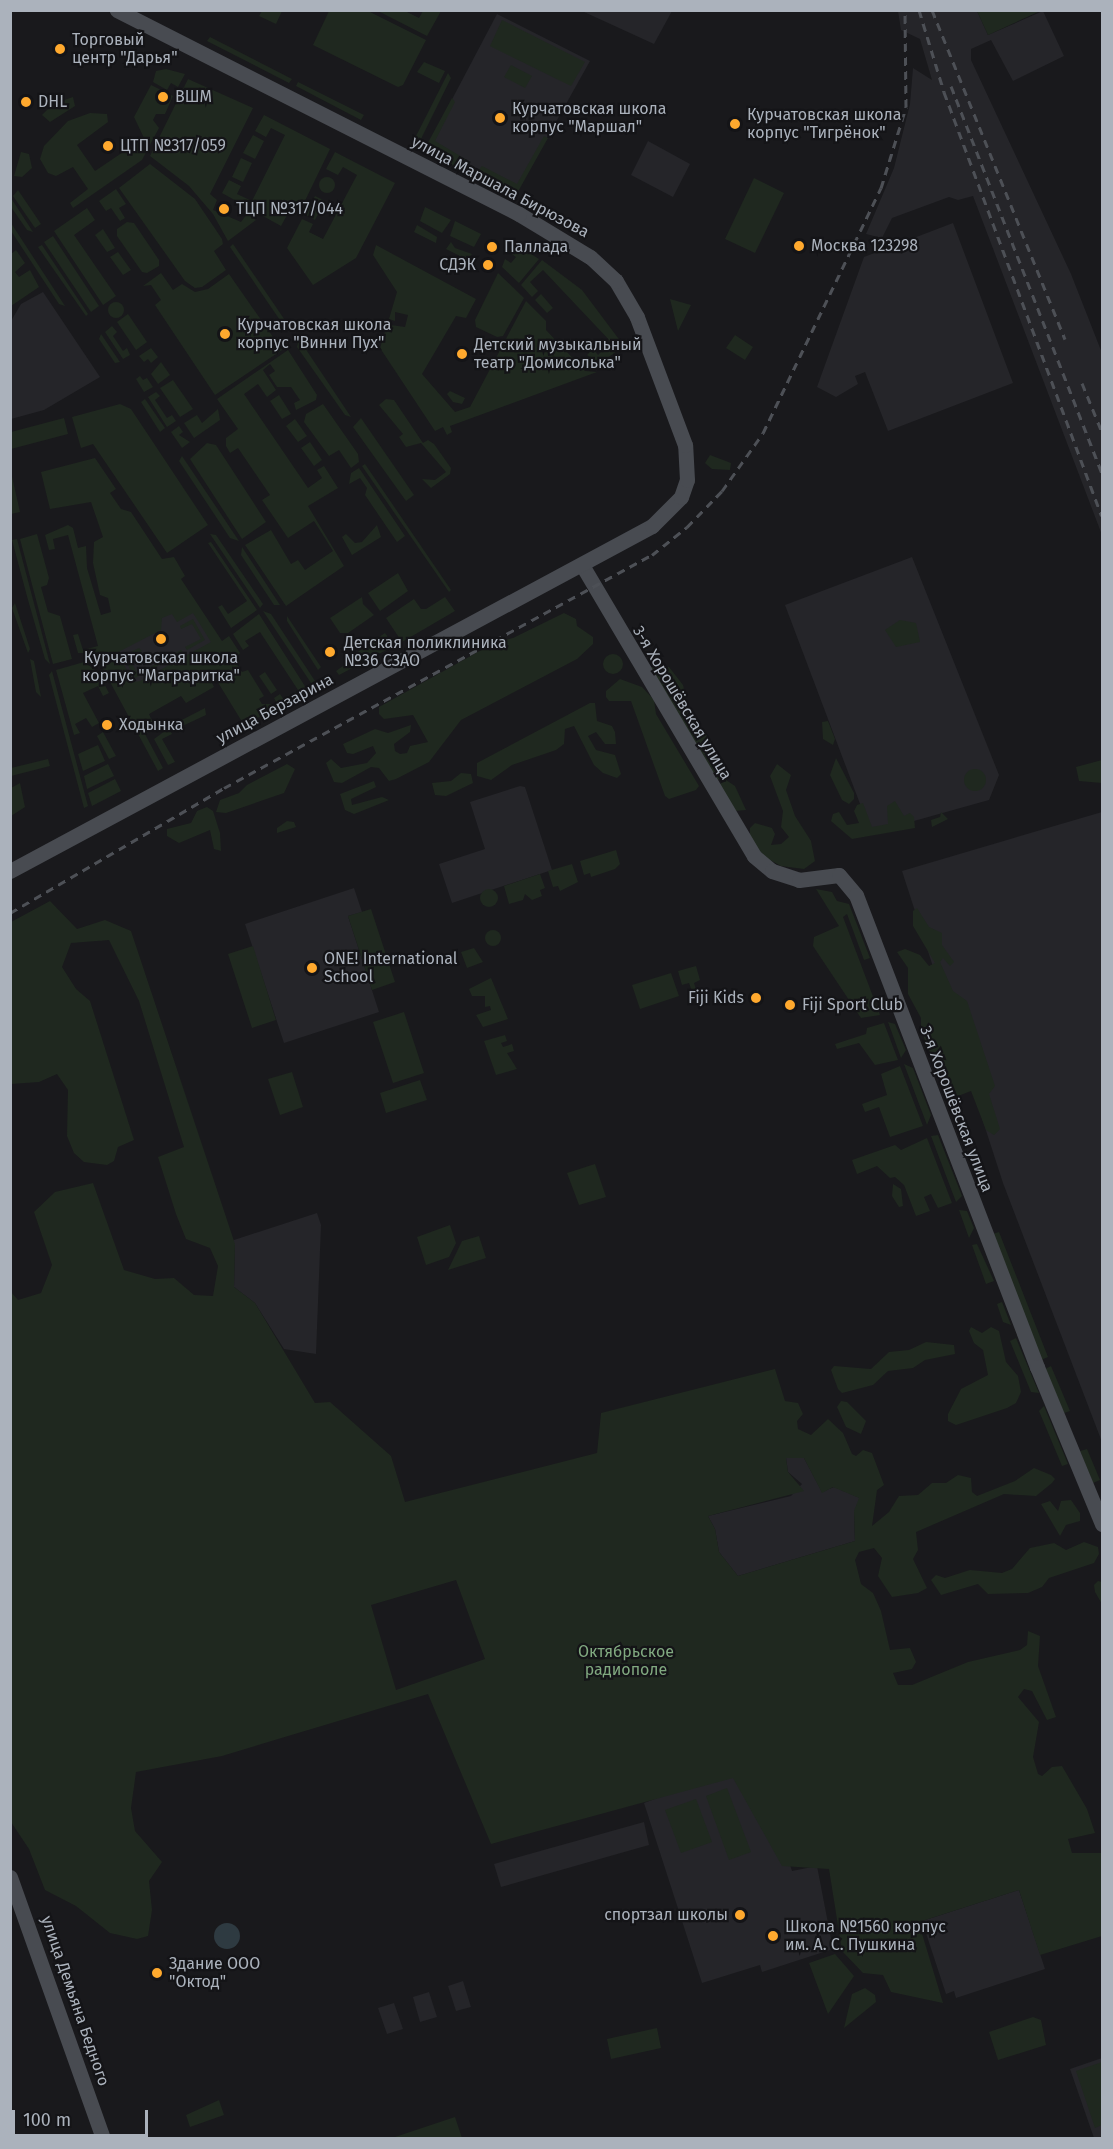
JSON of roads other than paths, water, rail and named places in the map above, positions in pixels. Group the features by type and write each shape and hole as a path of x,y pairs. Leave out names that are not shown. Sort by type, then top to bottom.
{"street":[{"name":"улица Маршала Бирюзова","path":"117,10 519,214 576,247 602,266 627,297 638,317 687,453 687,480 681,497 652,526"},
{"name":"улица Берзарина","path":"10,871 582,566 652,526"},
{"name":"3-я Хорошёвская улица","path":"582,566 754,856 772,871 799,880 839,875 856,895 998,1267 1102,1524"},
{"name":"улица Демьяна Бедного","path":"10,1877 103,2139"}],"railway":[{"path":"10,913 224,788 652,555 687,527 722,491 763,433 881,188 906,107 905,10"},
{"path":"919,10 944,92 1102,516"},
{"path":"932,10 1065,339"},
{"path":"951,86 1102,474"},
{"path":"1082,383 1102,432"}],"place":[{"name":"Торговый центр \"Дарья\"","path":"60,49"},
{"name":"ВШМ","path":"163,97"},
{"name":"DHL","path":"26,102"},
{"name":"Курчатовская школа корпус \"Маршал\"","path":"500,118"},
{"name":"Курчатовская школа корпус \"Тигрёнок\"","path":"735,124"},
{"name":"ЦТП №317/059","path":"108,146"},
{"name":"ТЦП №317/044","path":"224,209"},
{"name":"Москва 123298","path":"799,246"},
{"name":"Паллада","path":"492,247"},
{"name":"СДЭК","path":"488,265"},
{"name":"Курчатовская школа корпус \"Винни Пух\"","path":"225,334"},
{"name":"Детский музыкальный театр \"Домисолька\"","path":"462,354"},
{"name":"Курчатовская школа корпус \"Маграритка\"","path":"161,639"},
{"name":"Детская поликлиника №36 СЗАО","path":"330,652"},
{"name":"Ходынка","path":"107,725"},
{"name":"ONE! International School","path":"312,968"},
{"name":"Fiji Kids","path":"756,998"},
{"name":"Fiji Sport Club","path":"790,1005"},
{"name":"спортзал школы","path":"740,1915"},
{"name":"Школа №1560 корпус им. А. С. Пушкина","path":"773,1936"},
{"name":"Здание ООО \"Октод\"","path":"157,1973"}],"park label":[{"name":"Октябрьское радиополе","path":"626,1661"}]}
